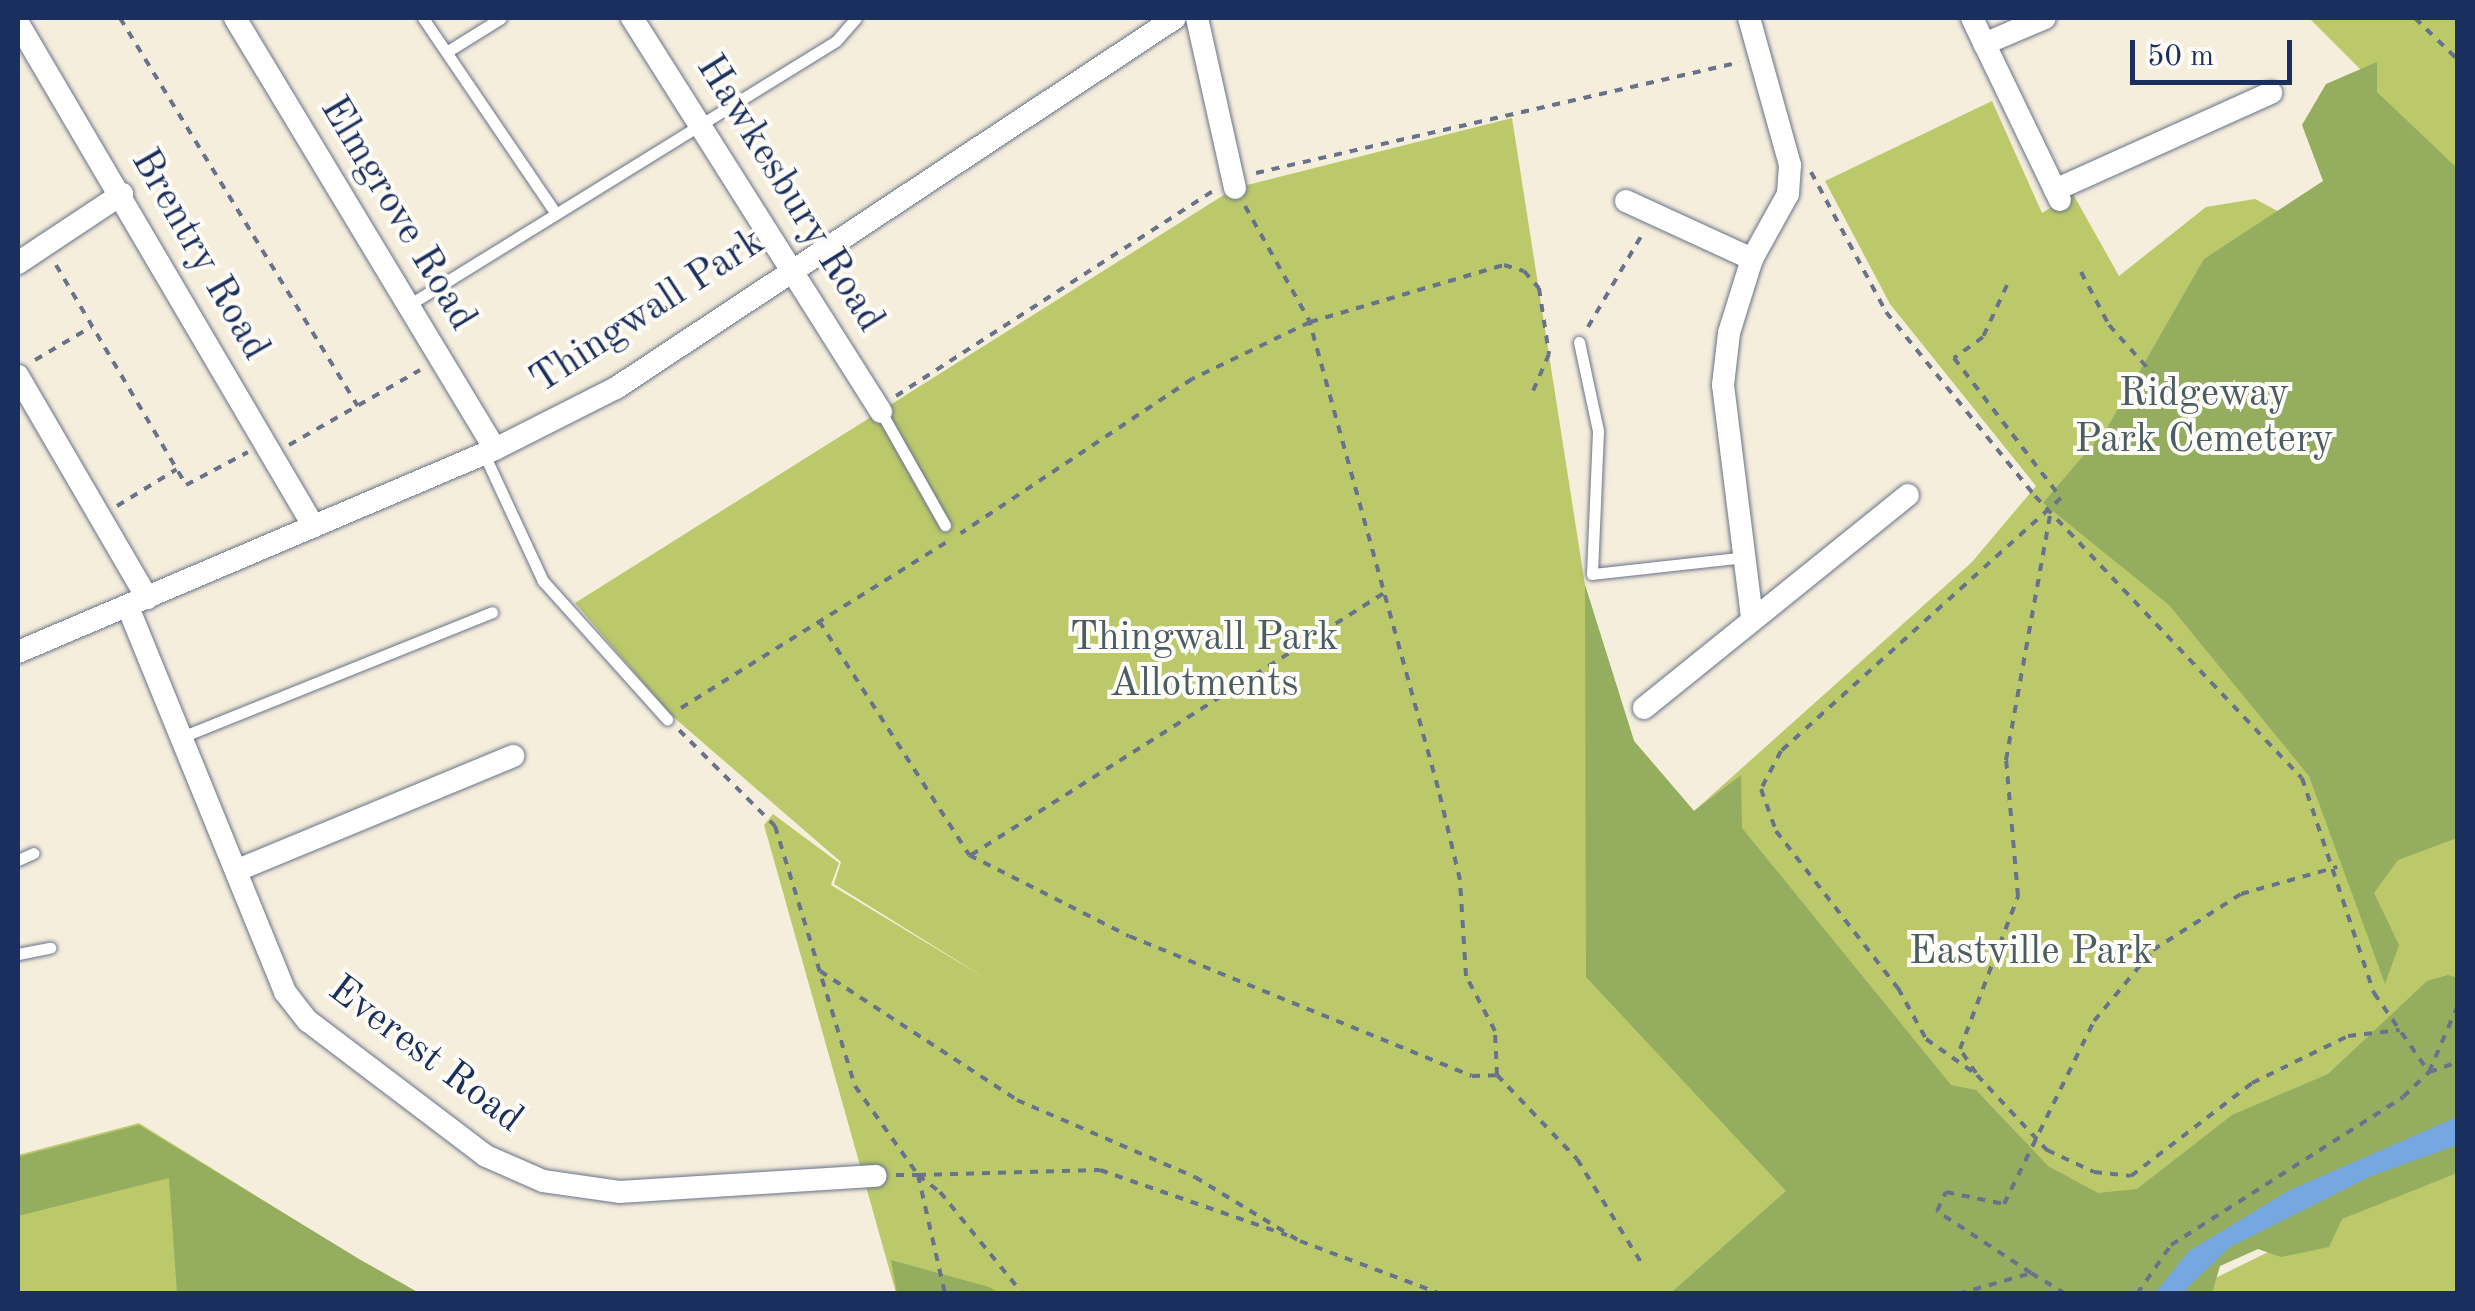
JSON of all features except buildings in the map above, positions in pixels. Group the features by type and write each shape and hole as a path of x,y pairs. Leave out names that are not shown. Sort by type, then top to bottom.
{"street":[{"name":"Elmgrove Road","path":"235,18 440,359 489,451"},
{"name":"Hawkesbury Road","path":"632,18 880,410"},
{"name":"Thingwall Park","path":"18,652 489,451 616,388 791,265 1175,18"},
{"path":"1197,18 1234,184"},
{"path":"1748,18 1790,165 1788,194 1752,260 1723,385 1737,558 1752,619"},
{"path":"1972,18 2058,195 2271,94"},
{"path":"1984,44 2045,18"},
{"name":"Brentry Road","path":"18,23 314,526"},
{"path":"18,263 122,194"},
{"path":"1626,201 1752,260"},
{"name":"Everest Road","path":"18,373 100,517 138,603 184,736 285,992 308,1021 486,1156 543,1182 619,1192 876,1176"},
{"path":"1644,708 1908,495"},
{"path":"238,870 513,756"}],"lane":[{"path":"424,18 555,212"},
{"path":"448,51 501,18"},
{"path":"407,306 836,41 856,18"},
{"path":"1579,342 1598,431 1592,574 1737,558"},
{"path":"880,410 945,525"},
{"path":"489,451 543,582 666,719"},
{"path":"184,736 492,612"},
{"path":"18,860 34,853"},
{"path":"18,954 50,948"}],"path":[{"path":"120,18 358,406"},
{"path":"2415,18 2458,60"},
{"path":"880,410 1234,184 1758,58"},
{"path":"1790,165 1815,173 1886,312 2051,508 2302,778 2338,866 2374,993 2429,1072"},
{"path":"1234,184 1310,322 1460,880 1466,976 1495,1031 1497,1075 1576,1159 1644,1267"},
{"path":"1579,342 1654,214"},
{"path":"44,245 186,485 358,406 440,359"},
{"path":"1023,1294 918,1175 855,1086 775,826 666,719 1192,379 1310,322 1504,265 1539,288 1549,354 1532,391"},
{"path":"2081,272 2109,325 2170,393"},
{"path":"1977,1075 1926,1040 1898,988 1776,830 1761,789 1780,751 2061,498 1954,358 1984,337 2007,285"},
{"path":"18,373 92,326"},
{"path":"100,517 177,469"},
{"path":"2051,508 2006,760 2018,896 1960,1050 1977,1075 2036,1138 2094,1172 2132,1176 2252,1083 2348,1036 2400,1030"},
{"path":"970,855 1384,592"},
{"path":"819,621 970,855 1129,936 1472,1076 1497,1075"},
{"path":"2066,1294 1937,1211 1946,1192 2004,1204 2094,1020 2153,950 2241,894 2338,866"},
{"path":"820,971 1017,1100 1194,1177 1298,1240"},
{"path":"2429,1072 2458,1005"},
{"path":"2137,1294 2170,1245 2429,1072 2458,1062"},
{"path":"876,1176 1100,1170 1441,1294"},
{"path":"918,1175 944,1294"},
{"path":"1958,1294 2031,1273"}],"green space":[{"path":"2309,18 2457,18 2457,223 2363,72"},
{"name":"Ridgeway Park Cemetery","path":"2377,62 2377,92 2458,169 2457,838 2398,860 2374,893 2399,945 2385,984 2309,776 2169,605 2043,503 2107,428 2204,259 2323,181 2302,125 2326,84"},
{"path":"1992,101 2042,213 2073,194 2119,276 2206,207 2255,199 2289,217 2457,601 2457,1110 2147,1293 896,1293 764,825 773,814 839,863 831,885 990,981 834,884 841,862 671,715 575,603 1235,188 1512,118 1585,585 1634,741 1694,811 1972,562 2036,486 1890,304 1825,181"},
{"path":"1585,585 1634,741 1694,811 1741,775 1742,828 1951,1085 1976,1090 2048,1166 2098,1193 2137,1189 2232,1115 2328,1074 2427,981 2448,975 2458,978 2457,1173 2342,1219 2329,1247 2281,1257 2258,1249 2220,1266 2212,1293 1673,1291 1786,1191 1586,977"},
{"path":"139,1123 419,1293 18,1294 18,1155"},
{"path":"139,1125 419,1293 177,1293 169,1178 18,1216 18,1157"},
{"path":"2457,1159 2457,1293 2185,1293"},
{"path":"891,1260 989,1287 999,1293 897,1293"}],"water":[{"path":"2457,1117 2457,1145 2371,1176 2230,1247 2182,1293 2155,1293 2189,1251 2288,1191"}],"park label":[{"name":"Thingwall Park Allotments","path":"1204,662"},
{"name":"Eastville Park","path":"2031,953"}]}
